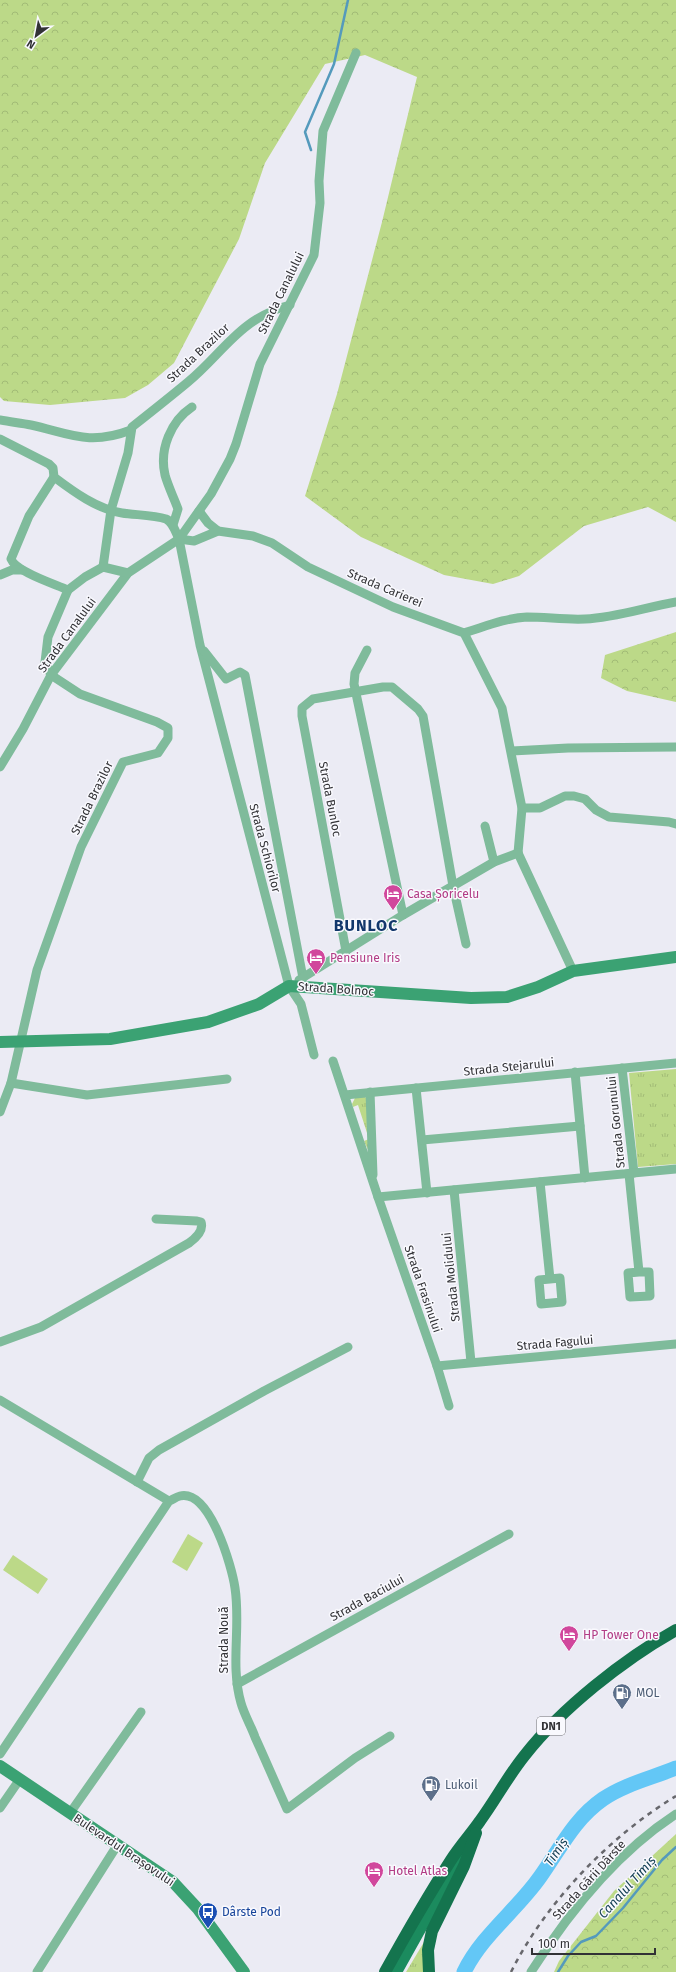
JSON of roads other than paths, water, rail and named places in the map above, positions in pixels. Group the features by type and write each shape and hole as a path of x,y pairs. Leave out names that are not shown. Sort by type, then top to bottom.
{"highway":[{"name":"DN1","path":"385,1972 452,1858 482,1819 517,1765 556,1722 615,1671 648,1647 676,1630"},
{"path":"429,1972 428,1950 432,1931 464,1866 482,1819"}],"main road":[{"name":"DN1","path":"396,1972 482,1819"}],"street":[{"name":"Strada Canalului","path":"0,767 23,729 51,675 128,573 179,539 199,511 230,459 240,432 260,364 314,255 320,203 319,181 323,131 356,54"},
{"name":"Strada Brazilor","path":"0,420 31,425 77,438 103,438 115,436 131,430 132,426 188,382 242,328 278,308 290,305"},
{"path":"54,476 77,494 110,510 167,520 173,525 178,509 164,474 164,453 166,443 175,422 181,414 192,407"},
{"path":"103,567 110,510 128,453 131,430"},
{"path":"0,439 49,464 53,468 54,476 29,516 12,554 13,564 68,590"},
{"path":"199,511 208,523 218,531"},
{"name":"Strada Schiorilor","path":"173,525 179,539 200,645 289,986 301,1004 314,1055"},
{"name":"Strada Carierei","path":"179,539 194,540 218,531 253,536 272,543 308,567 393,607 464,634"},
{"path":"51,675 44,662 48,637 68,590 85,577 103,567 128,573"},
{"path":"0,575 12,570 24,570"},
{"path":"573,971 518,853 522,808 512,751 502,708 464,634 494,624 525,618 585,619 617,615 676,602"},
{"name":"Strada Schiorilor","path":"200,645 226,679 240,672 245,675 303,978"},
{"path":"368,650 355,674 354,684 403,915"},
{"name":"Strada Brazilor","path":"0,1112 11,1083 37,970 85,840 123,762 158,753 168,738 168,728 157,722 80,694 51,675"},
{"name":"Strada Bunloc","path":"346,951 302,716 302,708 313,699 355,691 392,687 418,708 422,716 453,886 466,944"},
{"path":"512,751 568,748 676,747"},
{"path":"522,808 540,808 565,796 574,796 585,799 596,810 609,817 669,822 676,824"},
{"path":"485,826 494,862"},
{"path":"289,986 403,915 494,862 518,853"},
{"name":"Strada Bolnoc","path":"0,1042 110,1038 208,1022 259,1004 289,986 470,998 507,997 538,987 573,971 676,957"},
{"name":"Strada Frasinului","path":"333,1060 378,1197 437,1366 449,1406"},
{"name":"Strada Stejarului","path":"345,1095 676,1063"},
{"name":"Strada Gorunului","path":"622,1068 631,1173"},
{"path":"575,1072 585,1178"},
{"path":"11,1083 87,1095 227,1079"},
{"path":"416,1088 427,1193"},
{"name":"Strada Frasinului","path":"370,1092 373,1181"},
{"path":"422,1140 580,1126"},
{"path":"378,1197 676,1169"},
{"path":"631,1173 639,1272"},
{"path":"540,1182 550,1279"},
{"name":"Strada Molidului","path":"454,1190 471,1362"},
{"path":"0,1342 41,1327 189,1243 200,1232 202,1226 201,1222 196,1221 156,1219"},
{"name":"Strada Fagului","path":"437,1366 676,1344"},
{"path":"137,1482 149,1458 159,1450 348,1347"},
{"path":"0,1400 169,1501 0,1754"},
{"name":"Strada Nouă","path":"169,1501 180,1496 198,1501 206,1510 217,1529 235,1588 237,1613 235,1657 237,1684 242,1704 287,1809 355,1758 390,1736"},
{"name":"Strada Baciului","path":"237,1684 509,1534"},
{"path":"70,1813 141,1712"},
{"name":"Bulevardul Brașovului","path":"0,1766 164,1875 187,1895 244,1972"},
{"path":"0,1808 20,1779"},
{"name":"Strada Gării Dârste","path":"531,1972 549,1944 584,1899 624,1855 660,1825 676,1814"},
{"path":"37,1972 118,1844"}],"waterway":[{"path":"311,150 305,132 334,64 348,0"},
{"name":"Timiș","path":"464,1972 480,1946 531,1889 568,1835 593,1807 620,1789 676,1768"},
{"name":"Canalul Timiș","path":"558,1972 568,1956 581,1942 596,1936 623,1908 662,1860 676,1847"}],"railway":[{"path":"511,1972 525,1946 542,1921 561,1896 582,1873 627,1831 651,1812 676,1796"}],"place":[{"name":"Casa Șoricelu","path":"393,911"},
{"name":"Pensiune Iris","path":"316,975"},
{"name":"HP Tower One","path":"569,1652"},
{"name":"MOL","path":"622,1710"},
{"name":"Lukoil","path":"431,1802"},
{"name":"Hotel Atlas","path":"374,1888"},
{"name":"Dârste Pod","path":"208,1929"}],"district":[{"name":"BUNLOC","path":"366,925"}]}
